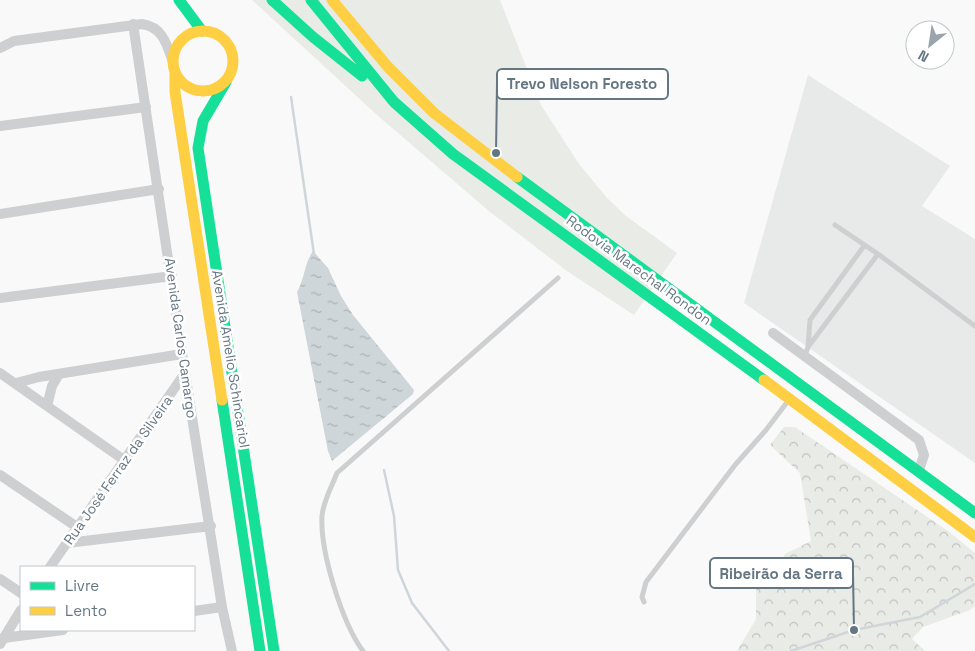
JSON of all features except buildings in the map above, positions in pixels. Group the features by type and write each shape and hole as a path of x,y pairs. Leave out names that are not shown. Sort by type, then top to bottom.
{"main road":[{"path":"272,0 313,38 394,102"},
{"name":"Rodovia Marechal Rondon","path":"311,0 394,102 453,154 790,399 975,537"},
{"name":"Rodovia Marechal Rondon","path":"332,0 391,72 422,104 450,128 919,470 975,513"},
{"path":"181,4 202,31"},
{"path":"181,4 183,38 174,53 174,67 185,86 193,90 211,91 226,82 233,66 231,49 219,35 202,31 183,38"},
{"name":"Avenida Amelio Schincariol","path":"174,67 175,92 260,651"},
{"name":"Avenida Amelio Schincariol","path":"226,82 203,121 198,148 274,651"}],"street":[{"path":"0,48 14,41 133,24 149,25 164,38 174,67"},
{"name":"Avenida Carlos Camargo","path":"133,24 172,276 185,374 211,526 222,607 232,651"},
{"path":"0,126 146,107"},
{"path":"0,214 159,189"},
{"path":"0,298 172,276"},
{"path":"773,333 806,352 919,440 923,446 924,455 919,470"},
{"path":"16,383 182,354"},
{"path":"0,373 124,460"},
{"path":"47,406 52,386 59,374"},
{"name":"Rua José Ferraz da Silveira","path":"51,566 185,374"},
{"path":"0,475 77,527"},
{"path":"67,543 211,526"},
{"path":"0,579 20,592"},
{"path":"195,611 222,607"},
{"path":"2,641 20,612"},
{"path":"2,641 57,631"}],"lane":[{"path":"835,226 878,254 975,326"},
{"path":"806,352 810,320 864,246"},
{"path":"806,352 878,254"},
{"path":"363,651 354,639 325,558 322,515 337,472 558,278"},
{"path":"644,602 643,589 646,582 735,465 790,399"}],"shaded area":[{"path":"808,75 950,166 922,206 975,239 975,463 744,303"}],"green space":[{"path":"252,0 500,0 541,105 579,164 607,198 626,216 677,253 634,315 567,271 490,212 377,115"},
{"path":"784,427 795,427 948,531 975,553 975,606 970,610 923,627 912,639 925,651 737,651 756,619 756,583 781,563 785,554 811,541 800,473 770,445"}],"water":[{"path":"313,251 328,268 341,296 353,315 414,390 413,394 332,461 328,451 297,292"}],"waterway":[{"path":"291,97 314,254"},
{"path":"384,470 394,516 398,570 412,603 449,651"},
{"path":"791,651 854,630 920,617 975,584"}],"traffic: fast":[{"path":"179,0 202,31"},
{"path":"272,0 313,37 362,76"},
{"path":"311,0 394,102 453,154 764,380"},
{"path":"226,82 203,121 198,148 274,651"},
{"path":"517,177 975,513"},
{"path":"222,400 260,651"}],"traffic: slow":[{"path":"332,0 388,67 434,113 517,177"},
{"path":"197,31 209,31 220,36 228,44 233,55 233,61 231,73 220,86 209,91 197,91 186,86 178,78 173,67 173,55 178,44 186,36 197,31"},
{"path":"175,72 175,92 222,400"},
{"path":"764,380 975,537"}],"place":[{"name":"Trevo Nelson Foresto","path":"496,153"},
{"name":"Ribeirão da Serra","path":"854,630"}]}
